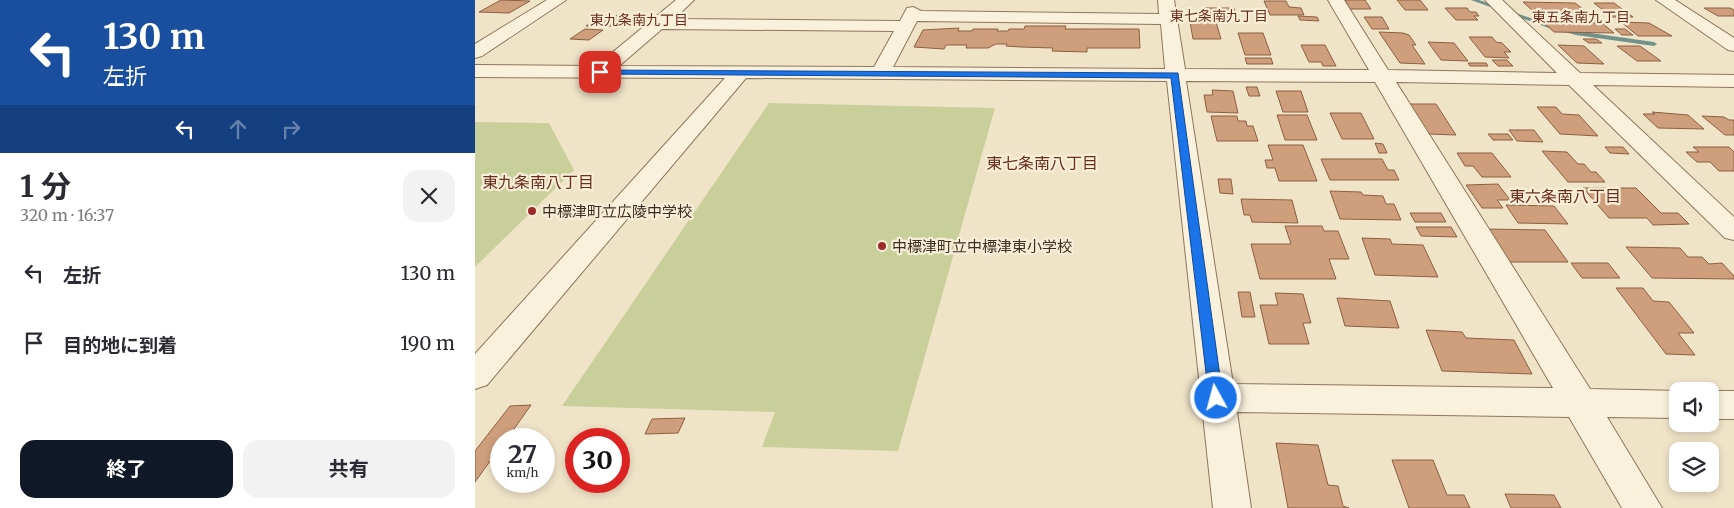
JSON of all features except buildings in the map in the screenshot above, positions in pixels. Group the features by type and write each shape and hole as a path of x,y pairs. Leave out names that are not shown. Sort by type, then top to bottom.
{"street":[{"path":"475,52 558,0"},
{"path":"600,72 686,0"},
{"path":"879,74 920,0"},
{"path":"1166,0 1216,398 1232,508"},
{"path":"1336,0 1577,402 1643,508"},
{"path":"1493,0 1734,232"},
{"path":"1664,0 1734,46"},
{"path":"657,24 1169,19"},
{"path":"475,71 1382,76 1734,81"},
{"path":"475,376 740,73"},
{"path":"1216,398 1669,404"},
{"path":"1719,405 1734,405"}],"green space":[{"path":"769,103 995,108 898,451 762,447 775,412 562,406"},
{"path":"475,122 549,123 574,170 475,267"}],"waterway":[{"path":"1474,0 1551,27 1576,33 1654,44"}],"place":[{"name":"中標津町立広陵中学校","path":"532,211"},
{"name":"中標津町立中標津東小学校","path":"882,246"}],"district":[{"name":"東七条南九丁目","path":"1219,16"},
{"name":"東五条南九丁目","path":"1581,17"},
{"name":"東九条南九丁目","path":"639,20"},
{"name":"東七条南八丁目","path":"1042,163"},
{"name":"東九条南八丁目","path":"538,182"},
{"name":"東六条南八丁目","path":"1565,196"}],"route":[{"path":"600,72 1175,75 1216,398"}]}
